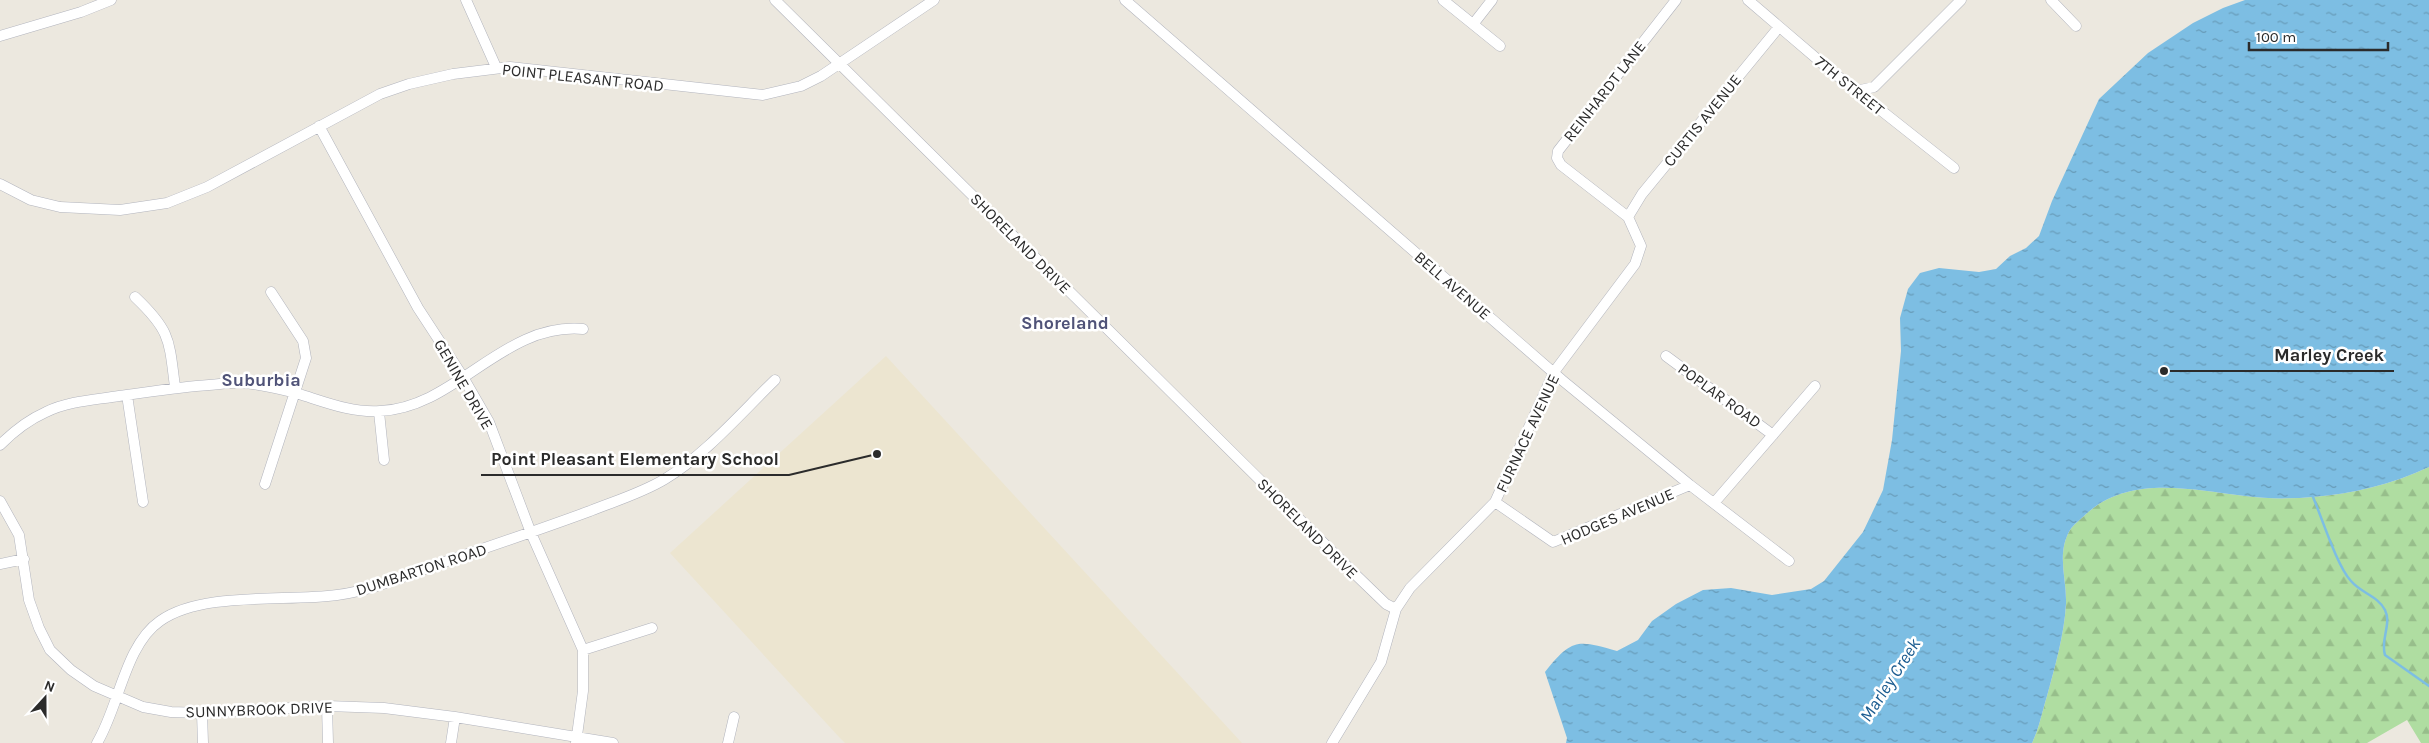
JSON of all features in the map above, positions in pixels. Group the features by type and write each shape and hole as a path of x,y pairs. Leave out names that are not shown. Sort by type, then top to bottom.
{"street":[{"path":"0,36 81,12 111,0"},
{"path":"466,0 496,67"},
{"name":"SHORELAND DRIVE","path":"775,0 1359,578 1386,604 1396,609"},
{"name":"POINT PLEASANT ROAD","path":"0,184 31,200 60,207 120,210 167,203 190,196 380,94 409,84 496,67 752,96 763,95 801,86 840,64 934,0"},
{"name":"BELL AVENUE","path":"1125,0 1554,372 1690,485 1789,561"},
{"path":"1443,0 1474,23 1500,46"},
{"path":"1474,23 1492,0"},
{"name":"REINHARDT LANE","path":"1628,217 1561,165 1557,158 1558,151 1676,0"},
{"name":"7TH STREET","path":"1748,0 1856,91 1954,168"},
{"path":"1856,91 1874,87 1961,0"},
{"path":"2051,0 2076,26"},
{"name":"CURTIS AVENUE","path":"1628,217 1642,194 1780,27"},
{"name":"GENINE DRIVE","path":"319,126 418,308 464,376 489,422 531,533 583,650 583,691 577,740"},
{"name":"FURNACE AVENUE","path":"1336,742 1381,662 1396,609 1410,588 1495,502 1554,372 1635,264 1641,246 1628,217"},
{"path":"265,484 306,358 303,342 271,292"},
{"path":"135,297 155,316 165,329 175,387"},
{"path":"0,445 20,426 46,412 70,403 175,387 244,383 296,393 344,408 379,412 402,408 422,400 514,344 538,333 565,328 583,329"},
{"name":"POPLAR ROAD","path":"1666,356 1773,435"},
{"name":"DUMBARTON ROAD","path":"97,743 136,651 146,634 158,622 171,614 193,606 219,602 339,595 378,585 531,533 644,490 689,462 775,380"},
{"path":"1714,503 1815,386"},
{"path":"128,395 143,502"},
{"path":"379,412 384,460"},
{"name":"HODGES AVENUE","path":"1495,502 1553,542 1690,485"},
{"name":"SUNNYBROOK DRIVE","path":"0,501 19,535 29,600 39,628 50,650 71,670 94,686 142,707 171,712 202,713 327,706 384,708 455,717 577,740 613,743"},
{"path":"0,564 24,559"},
{"path":"583,650 652,628"},
{"path":"327,706 328,743"},
{"path":"202,713 203,743"},
{"path":"451,743 455,717"},
{"path":"728,743 734,717"}],"shaded area":[{"path":"886,356 1242,743 845,743 839,737 670,553"}],"green space":[{"path":"2429,467 2429,743 2421,743 2407,720 2367,743 2032,743 2039,726 2059,651 2063,628 2066,595 2063,557 2066,539 2070,530 2103,501 2122,493 2162,488 2270,498 2328,496 2387,483"}],"water":[{"name":"Marley Creek","path":"2245,0 2429,0 2429,467 2387,483 2328,496 2270,498 2162,488 2122,493 2103,501 2070,530 2066,539 2063,557 2066,604 2063,628 2059,651 2039,726 2032,743 1566,743 1567,738 1545,672 1569,648 1584,644 1617,651 1638,640 1652,621 1676,604 1703,590 1731,588 1772,595 1811,589 1824,581 1863,532 1883,490 1892,440 1901,351 1900,318 1908,289 1920,273 1939,268 1979,272 1996,269 2010,256 2026,248 2039,236 2052,201 2099,99 2148,53 2193,23 2223,8"}],"waterway":[{"path":"2313,497 2335,553 2346,574 2355,585 2378,601 2385,610 2387,615 2384,644 2385,655 2429,686"}],"place":[{"name":"Marley Creek","path":"2164,371"},
{"name":"Point Pleasant Elementary School","path":"877,454"}],"district":[{"name":"Shoreland","path":"1065,323"},
{"name":"Suburbia","path":"261,380"}]}
